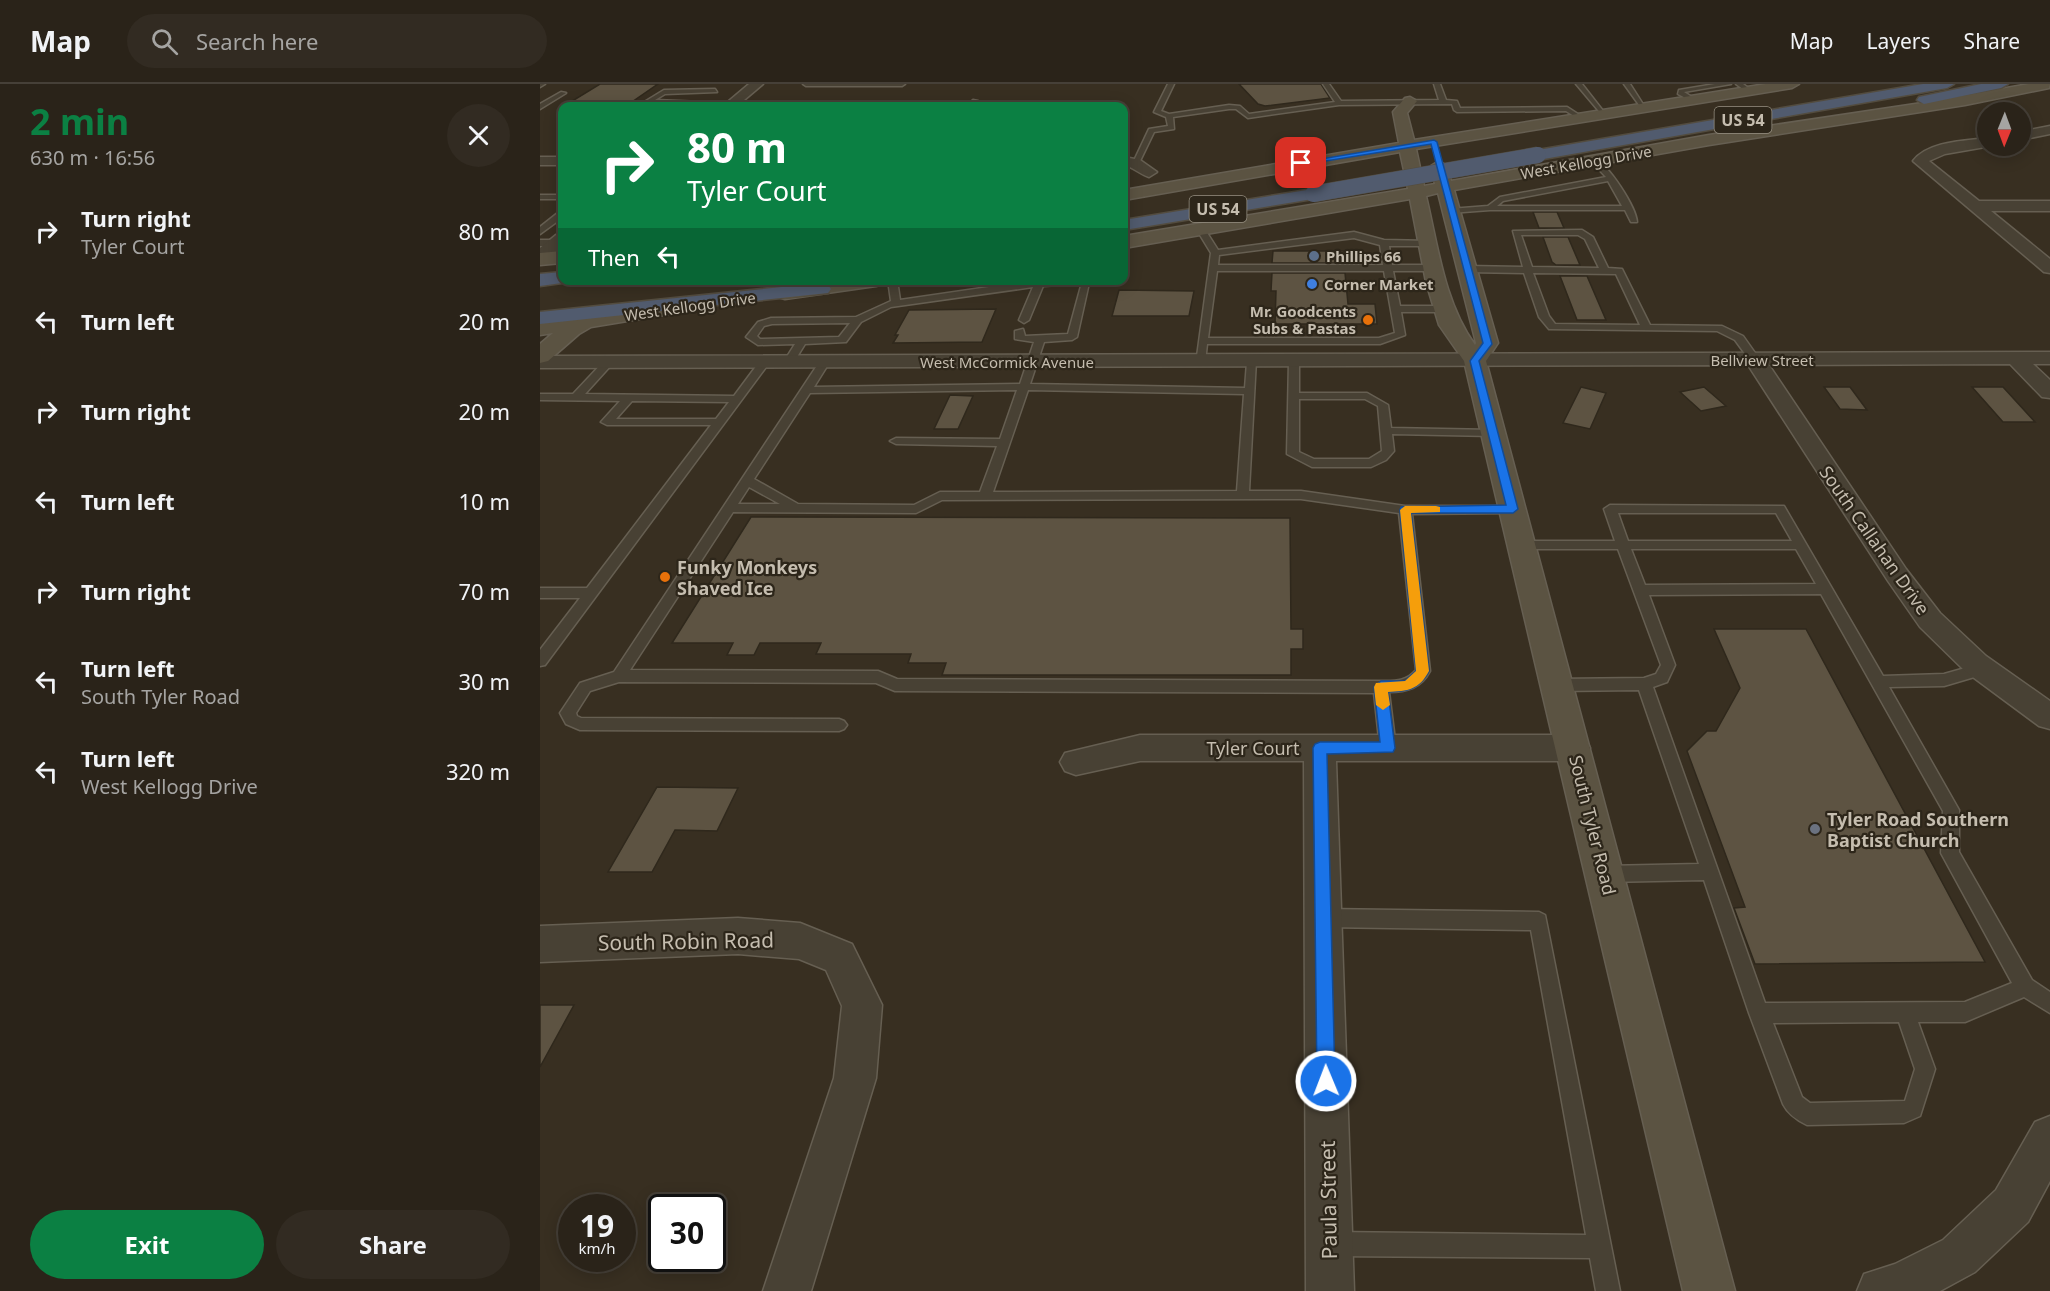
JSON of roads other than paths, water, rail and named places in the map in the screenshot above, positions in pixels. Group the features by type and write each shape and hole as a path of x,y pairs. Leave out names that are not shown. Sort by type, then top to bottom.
{"highway":[{"name":"US 54","path":"1128,224 1307,188 1520,136 1874,84"},
{"name":"US 54","path":"1128,199 1307,188 1538,163 1947,84"},
{"path":"1770,130 2001,84"},
{"path":"540,270 558,268"},
{"path":"540,280 558,278"},
{"path":"540,301 685,285"},
{"path":"540,318 821,289"}],"main road":[{"name":"South Tyler Road","path":"1406,84 1427,121 1487,344 1474,361"},
{"path":"1427,121 1487,134 1520,136 1581,118 1644,108 1695,94 1715,97 1744,88 1791,84"},
{"name":"West Kellogg Drive","path":"1128,241 1444,188 1538,163 1594,160 1937,105 2049,84"},
{"name":"South Tyler Road","path":"1427,121 1400,112 1405,146 1433,268 1450,324 1474,361 1574,748 1709,1291"},
{"path":"1427,121 1461,129 1520,136"},
{"path":"1128,198 1201,181 1405,146 1427,121"},
{"path":"1487,134 1475,140 1469,147 1475,156 1495,166 1510,170 1538,163"},
{"path":"1301,163 1341,165 1369,181 1373,186 1372,192 1364,198 1333,207"},
{"path":"1136,165 1178,180 1201,181"},
{"path":"1128,197 1150,179 1136,165"},
{"path":"1333,207 1397,214 1426,237"},
{"path":"540,258 558,248"},
{"name":"West Kellogg Drive","path":"540,329 845,285"},
{"path":"540,356 571,329 592,321"}],"street":[{"path":"734,102 757,84"},
{"path":"2031,134 2050,130"},
{"path":"1977,144 1934,153 1920,160 1923,166 2050,268"},
{"path":"540,161 558,161"},
{"path":"1975,206 2050,206"},
{"name":"West McCormick Avenue","path":"540,362 1033,363 1202,351 1252,362 1474,361"},
{"path":"2015,358 2050,392"},
{"name":"Bellview Street","path":"1474,361 2050,358"},
{"name":"South Callahan Drive","path":"1755,360 1897,575 1930,620 1983,669 2050,717"},
{"name":"Tyler Court","path":"1076,762 1140,748 1574,748"},
{"name":"Paula Street","path":"1320,748 1330,1291"},
{"name":"South Robin Road","path":"540,944 738,936 800,941 839,957 862,1005 855,1078 788,1291"},
{"path":"1881,1291 1901,1286 1959,1256 2012,1206 2050,1137"}],"lane":[{"path":"806,84 902,84"},
{"path":"1171,84 1157,112 1169,116 1233,107 1240,108 1248,116 1339,103 1427,121 1443,102 1455,102 1457,110 1567,110 1581,118"},
{"path":"1326,84 1339,103"},
{"path":"1437,84 1443,102"},
{"path":"1580,84 1605,115"},
{"path":"1627,84 1644,108"},
{"path":"1695,94 1728,84"},
{"path":"649,102 664,92 718,89 701,102"},
{"path":"540,107 563,93"},
{"path":"1136,165 1151,130 1172,128 1169,116"},
{"path":"1594,160 1606,170 1634,220"},
{"path":"1450,211 1490,208 1553,208 1584,196 1610,178"},
{"path":"1490,208 1500,199 1546,190 1584,196 1628,208"},
{"path":"1546,190 1553,208"},
{"path":"540,197 558,197"},
{"path":"540,231 558,217"},
{"path":"1201,230 1215,253 1202,351 1380,341 1400,335 1384,243"},
{"path":"1605,271 1589,237 1580,232 1516,233 1544,317 1552,327 1719,328 1739,338 1755,360"},
{"path":"1215,253 1354,235 1384,243 1426,237"},
{"path":"540,243 558,246"},
{"path":"1213,268 1433,268"},
{"path":"1466,269 1619,271 1646,327"},
{"path":"893,285 896,303"},
{"path":"858,320 771,321 761,324 750,337 758,342 842,340 858,320 889,304 1025,285"},
{"path":"1024,320 1038,285"},
{"path":"1020,331 1019,337 1024,339 1072,337 1086,285"},
{"path":"1395,309 1445,309"},
{"path":"985,496 1040,339"},
{"path":"788,363 802,341"},
{"path":"1294,361 1293,454 1301,460 1312,463 1371,463 1382,458 1388,451 1383,405 1367,396 1294,396"},
{"path":"575,398 609,362"},
{"path":"1243,495 1252,362"},
{"path":"540,661 764,363"},
{"path":"619,676 824,363"},
{"path":"806,390 1024,387 1250,391"},
{"path":"540,397 736,399"},
{"path":"629,398 607,422 719,422"},
{"path":"1386,431 1493,433"},
{"path":"896,441 1004,443"},
{"path":"748,481 796,509"},
{"path":"729,508 916,509 940,496 1301,495 1622,545 1801,545"},
{"path":"1558,685 1645,684 1662,678 1668,665 1609,512 1613,508 1776,508 1782,512 1951,810 1950,853 2025,987 2050,1003"},
{"path":"839,725 580,724 570,720 568,712 585,687 619,676 878,677 896,685 1408,686 1418,679 1423,671 1405,510"},
{"path":"1640,590 1826,589"},
{"path":"540,593 591,593"},
{"path":"1879,682 1944,680 1983,669"},
{"path":"1645,684 1759,1013 1794,1104 1807,1114 1904,1112 1913,1108 1925,1069 1905,1012"},
{"path":"1381,687 1388,748"},
{"path":"1605,874 1710,872"},
{"path":"1323,918 1539,921 1608,1291"},
{"path":"1759,1013 1965,1012 2025,987"},
{"path":"1329,1244 1600,1247"}],"place":[{"name":"Phillips 66","path":"1314,256"},
{"name":"Corner Market","path":"1312,284"},
{"name":"Mr. Goodcents Subs & Pastas","path":"1368,320"},
{"name":"Funky Monkeys Shaved Ice","path":"665,577"},
{"name":"Tyler Road Southern Baptist Church","path":"1815,829"}]}
